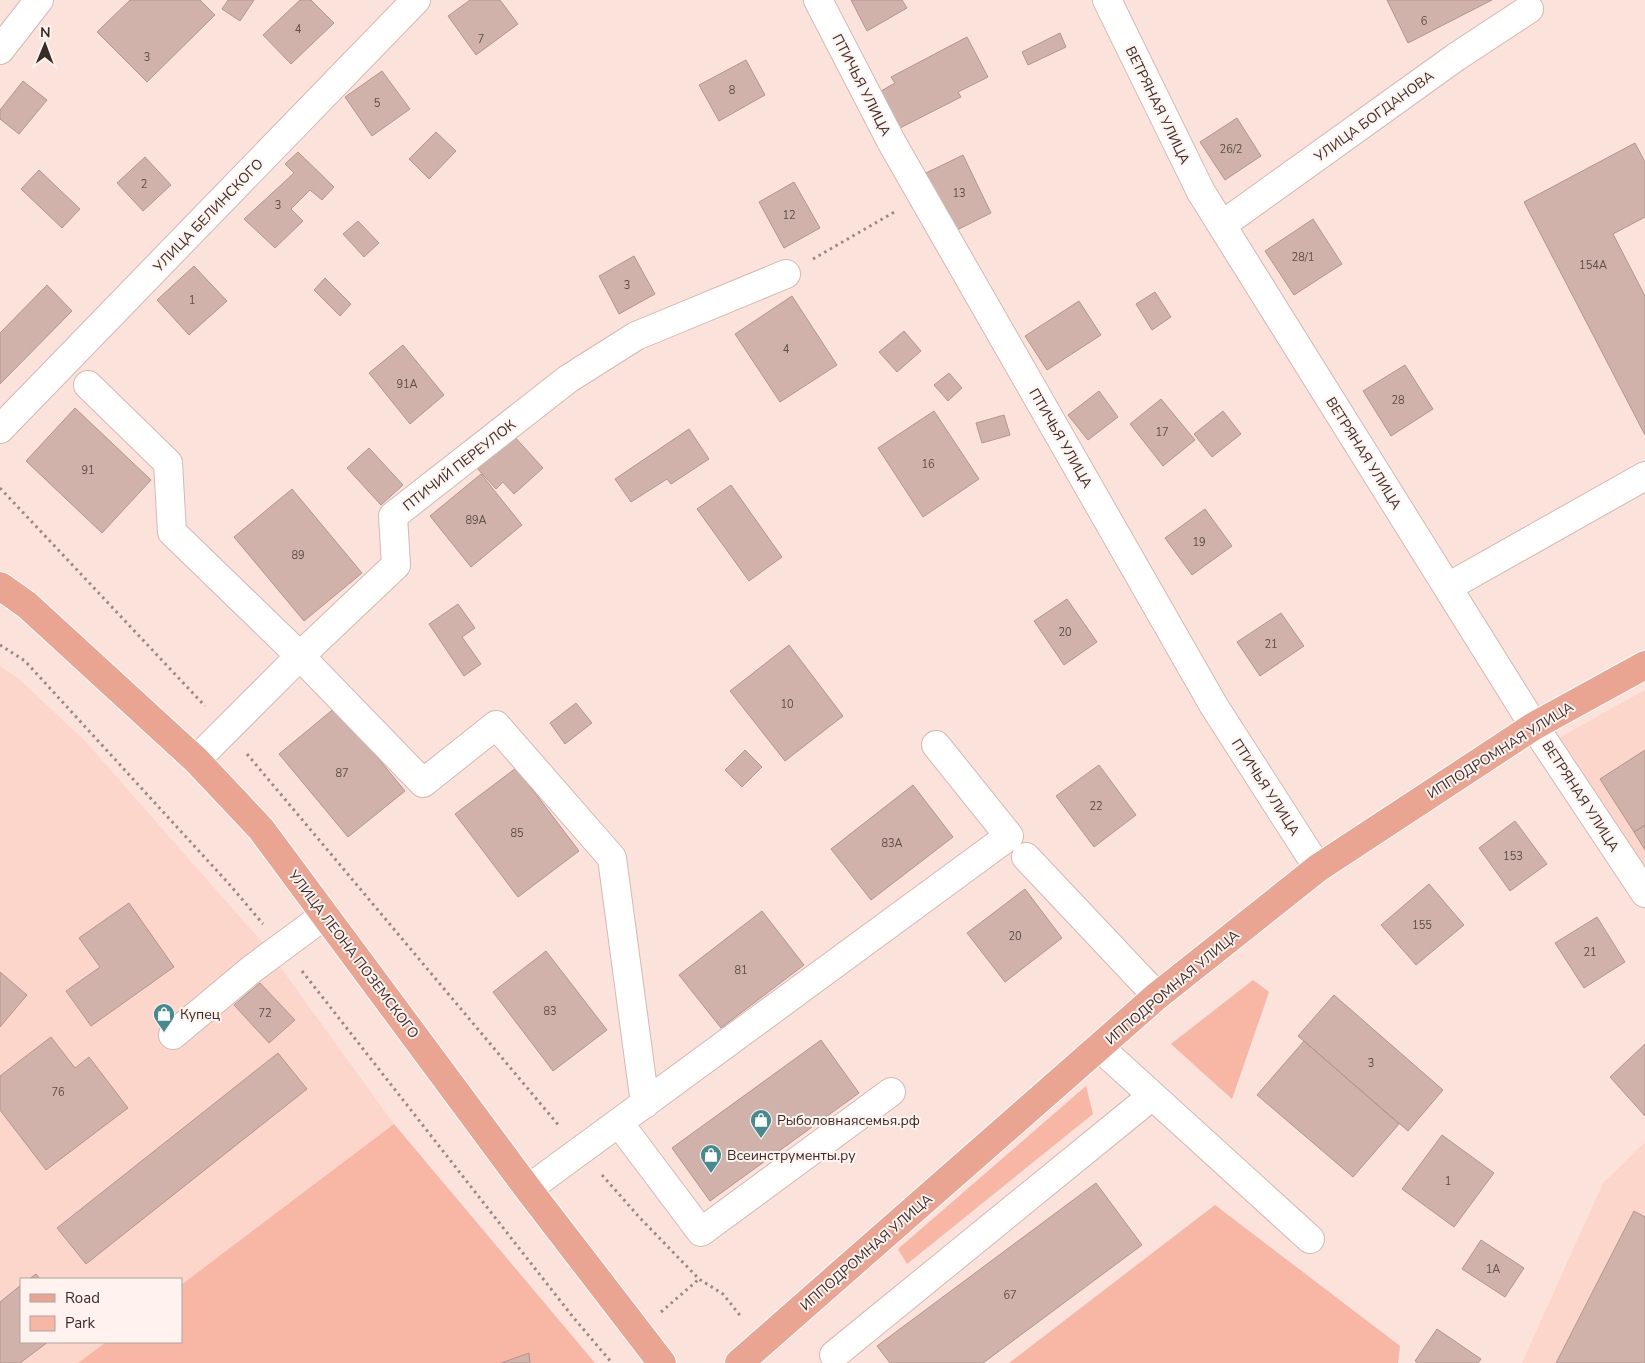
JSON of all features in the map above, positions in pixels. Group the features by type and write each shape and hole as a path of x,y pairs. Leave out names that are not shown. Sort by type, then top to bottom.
{"main road":[{"name":"УЛИЦА ЛЕОНА ПОЗЕМСКОГО","path":"0,586 27,605 196,760 261,829 528,1189 662,1363"},
{"name":"ИППОДРОМНАЯ УЛИЦА","path":"739,1363 1157,996 1318,868 1534,726 1645,665"}],"street":[{"path":"0,50 39,0"},
{"name":"УЛИЦА БЕЛИНСКОГО","path":"0,429 416,0"},
{"name":"ПТИЧЬЯ УЛИЦА","path":"818,0 892,143 1214,706 1318,868"},
{"name":"ВЕТРЯНАЯ УЛИЦА","path":"1107,0 1201,192 1534,726 1645,893"},
{"name":"УЛИЦА БОГДАНОВА","path":"1222,225 1456,57 1529,9"},
{"name":"ПТИЧИЙ ПЕРЕУЛОК","path":"196,760 300,656 396,565 393,516 568,379 636,336 786,274"},
{"path":"88,385 168,463 172,532 300,656 423,783 496,725 612,858 644,1104"},
{"path":"1448,587 1645,476"},
{"path":"528,1189 1010,836 936,745"},
{"path":"1026,857 1157,996"},
{"path":"173,1035 252,969 325,915"},
{"path":"1099,1048 1310,1239"},
{"path":"619,1123 701,1232 891,1092"},
{"path":"834,1355 1152,1096"}],"path":[{"path":"786,274 923,196"},
{"path":"0,488 227,730 529,1092 640,1218 700,1280 722,1294 762,1343"},
{"path":"0,644 25,661 230,885 282,947 612,1363"}],"shaded area":[{"name":"Купец","path":"0,666 19,679 85,741 262,942 394,1124 182,1284 182,1278 20,1278 20,1343 105,1343 78,1363 0,1363"},
{"path":"1645,690 1645,873 1557,739"},
{"path":"1645,1142 1645,1363 1522,1363 1603,1183"}],"green space":[{"path":"1253,980 1269,992 1232,1099 1171,1044"},
{"path":"1086,1086 1093,1114 907,1264 898,1249"},
{"path":"394,1124 595,1363 78,1363 105,1343 182,1343 182,1284"},
{"path":"1215,1205 1400,1346 1398,1363 1009,1363"}],"building":[{"path":"130,0 200,0 215,15 147,82 97,32"},
{"path":"228,0 254,0 240,21 222,9"},
{"path":"300,0 311,0 334,23 291,64 263,35"},
{"path":"470,0 500,0 518,24 476,55 448,16"},
{"path":"851,0 902,0 907,8 867,31"},
{"path":"1387,0 1492,0 1408,43"},
{"path":"1060,33 1066,47 1028,65 1022,52"},
{"path":"967,37 988,77 958,92 961,97 900,128 881,91 895,83 891,77"},
{"path":"746,60 765,95 719,121 699,85"},
{"path":"382,71 410,109 372,136 345,97"},
{"path":"23,81 47,100 19,134 0,119 0,110"},
{"path":"1237,118 1261,156 1225,180 1200,142"},
{"path":"436,132 456,151 429,179 409,159"},
{"path":"1635,143 1645,162 1645,217 1613,234 1645,296 1645,435 1524,202"},
{"path":"298,152 334,187 322,200 310,190 291,209 303,221 275,248 244,219 294,173 285,164"},
{"path":"963,155 991,213 955,231 926,173"},
{"path":"145,157 171,185 143,211 117,183"},
{"path":"39,170 80,209 62,228 21,189"},
{"path":"794,182 820,228 784,248 759,202"},
{"path":"1313,219 1342,264 1294,295 1265,251"},
{"path":"358,221 379,243 364,257 343,234"},
{"path":"634,256 655,294 619,314 599,276"},
{"path":"194,266 227,301 189,335 157,300"},
{"path":"325,278 351,304 340,316 314,290"},
{"path":"47,285 72,311 0,384 0,333"},
{"path":"1155,292 1171,317 1152,330 1136,304"},
{"path":"792,296 837,365 780,402 735,334"},
{"path":"1079,301 1101,335 1047,370 1025,336"},
{"path":"904,331 921,351 897,372 879,352"},
{"path":"403,345 444,395 410,424 369,373"},
{"path":"1405,365 1433,409 1391,436 1363,391"},
{"path":"949,373 962,388 948,401 934,385"},
{"path":"1099,391 1118,417 1088,440 1068,415"},
{"path":"1161,399 1195,440 1163,466 1130,424"},
{"path":"75,408 151,480 102,533 26,461"},
{"path":"934,411 979,479 923,517 878,448"},
{"path":"1223,411 1241,434 1212,457 1194,434"},
{"path":"1004,415 1010,435 982,443 976,423"},
{"path":"689,429 709,459 671,484 667,479 631,502 615,479"},
{"path":"512,434 543,468 514,494 503,482 496,489 475,466"},
{"path":"369,448 403,485 381,505 347,468"},
{"path":"481,474 522,525 471,567 430,516"},
{"path":"731,485 782,557 749,581 697,509"},
{"path":"292,489 362,573 304,621 234,537"},
{"path":"1205,509 1232,546 1192,575 1165,538"},
{"path":"1067,599 1097,642 1064,665 1034,621"},
{"path":"458,604 475,628 462,637 481,664 464,676 429,624"},
{"path":"1281,613 1304,646 1260,676 1237,642"},
{"path":"789,645 843,716 785,761 730,691"},
{"path":"576,703 592,723 565,744 550,723"},
{"path":"336,707 405,791 348,837 279,754"},
{"path":"745,750 762,767 742,787 725,770"},
{"path":"1645,750 1645,825 1634,832 1600,779"},
{"path":"1099,765 1136,815 1094,847 1056,796"},
{"path":"516,768 579,851 518,897 455,814"},
{"path":"913,785 953,837 871,900 831,849"},
{"path":"1515,821 1547,864 1510,891 1479,848"},
{"path":"1645,825 1645,850 1634,832"},
{"path":"1429,884 1464,925 1416,965 1381,925"},
{"path":"1025,889 1062,938 1005,982 967,933"},
{"path":"129,903 174,967 91,1026 66,991 100,967 79,938"},
{"path":"762,911 804,965 721,1028 679,975"},
{"path":"1597,917 1625,962 1584,988 1555,943"},
{"path":"546,951 607,1030 553,1071 493,992"},
{"path":"0,972 27,995 0,1027"},
{"path":"260,983 295,1020 269,1043 234,1005"},
{"path":"1334,995 1443,1090 1408,1131 1298,1036"},
{"path":"51,1037 75,1068 89,1057 128,1108 46,1170 0,1110 0,1076"},
{"path":"821,1040 859,1093 710,1201 672,1148"},
{"path":"1304,1041 1399,1124 1353,1177 1257,1095"},
{"path":"1645,1044 1645,1116 1610,1077"},
{"path":"278,1053 307,1089 86,1264 57,1228"},
{"path":"1442,1135 1494,1173 1454,1227 1402,1189"},
{"path":"1096,1183 1142,1245 983,1363 890,1363 877,1346"},
{"path":"1634,1211 1645,1217 1645,1363 1556,1363"},
{"path":"1481,1240 1524,1268 1505,1297 1462,1269"},
{"path":"36,1274 39,1278 30,1278"},
{"path":"20,1286 20,1343 47,1343 20,1363 0,1363 0,1302"},
{"path":"1437,1329 1481,1359 1478,1363 1418,1363 1415,1361"},
{"path":"529,1353 530,1363 501,1363"}],"place":[{"name":"Купец","path":"164,1033"},
{"name":"Рыболовнаясемья.рф","path":"761,1139"},
{"name":"Всеинструменты.ру","path":"711,1174"}]}
